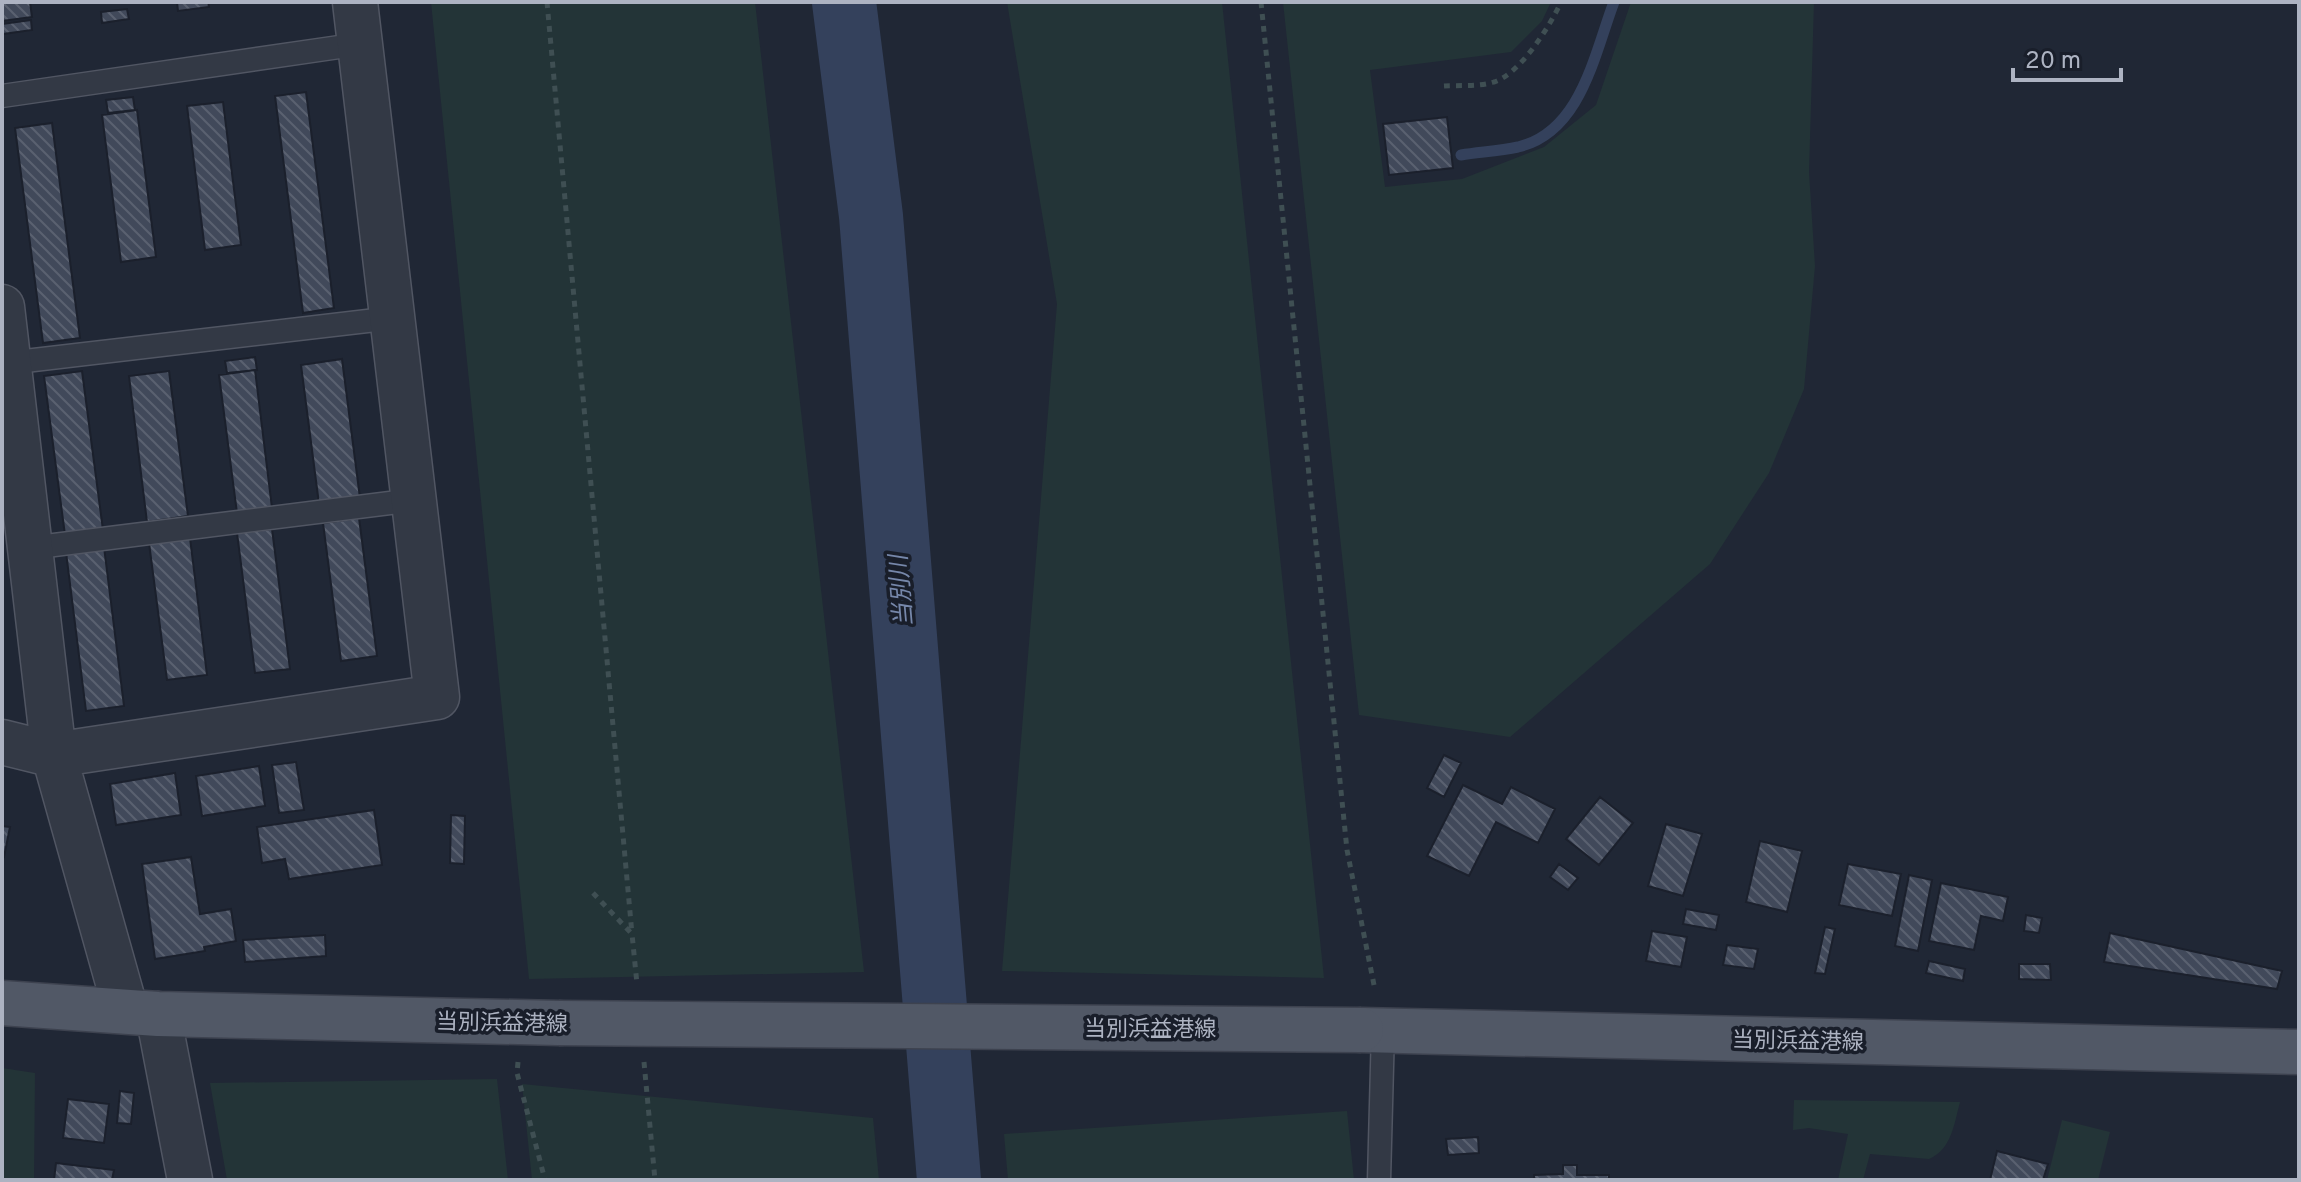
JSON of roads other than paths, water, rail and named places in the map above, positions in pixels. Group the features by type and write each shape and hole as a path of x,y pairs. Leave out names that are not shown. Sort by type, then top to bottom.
{"main road":[{"name":"当別浜益港線","path":"2,1003 142,1012 540,1023 1372,1030 2299,1052"}],"street":[{"path":"2,742 54,755 437,697 357,23"},
{"path":"2,307 20,531 54,755 142,1012 190,1180"}],"lane":[{"path":"2,96 357,23"},
{"path":"8,363 393,318"},
{"path":"20,531 414,500"},
{"path":"1372,1030 1379,1180"}],"waterway":[{"name":"当別川","path":"844,2 871,216 949,1180"},
{"path":"1461,155 1518,147 1539,139 1557,125 1582,89 1614,2"}]}
